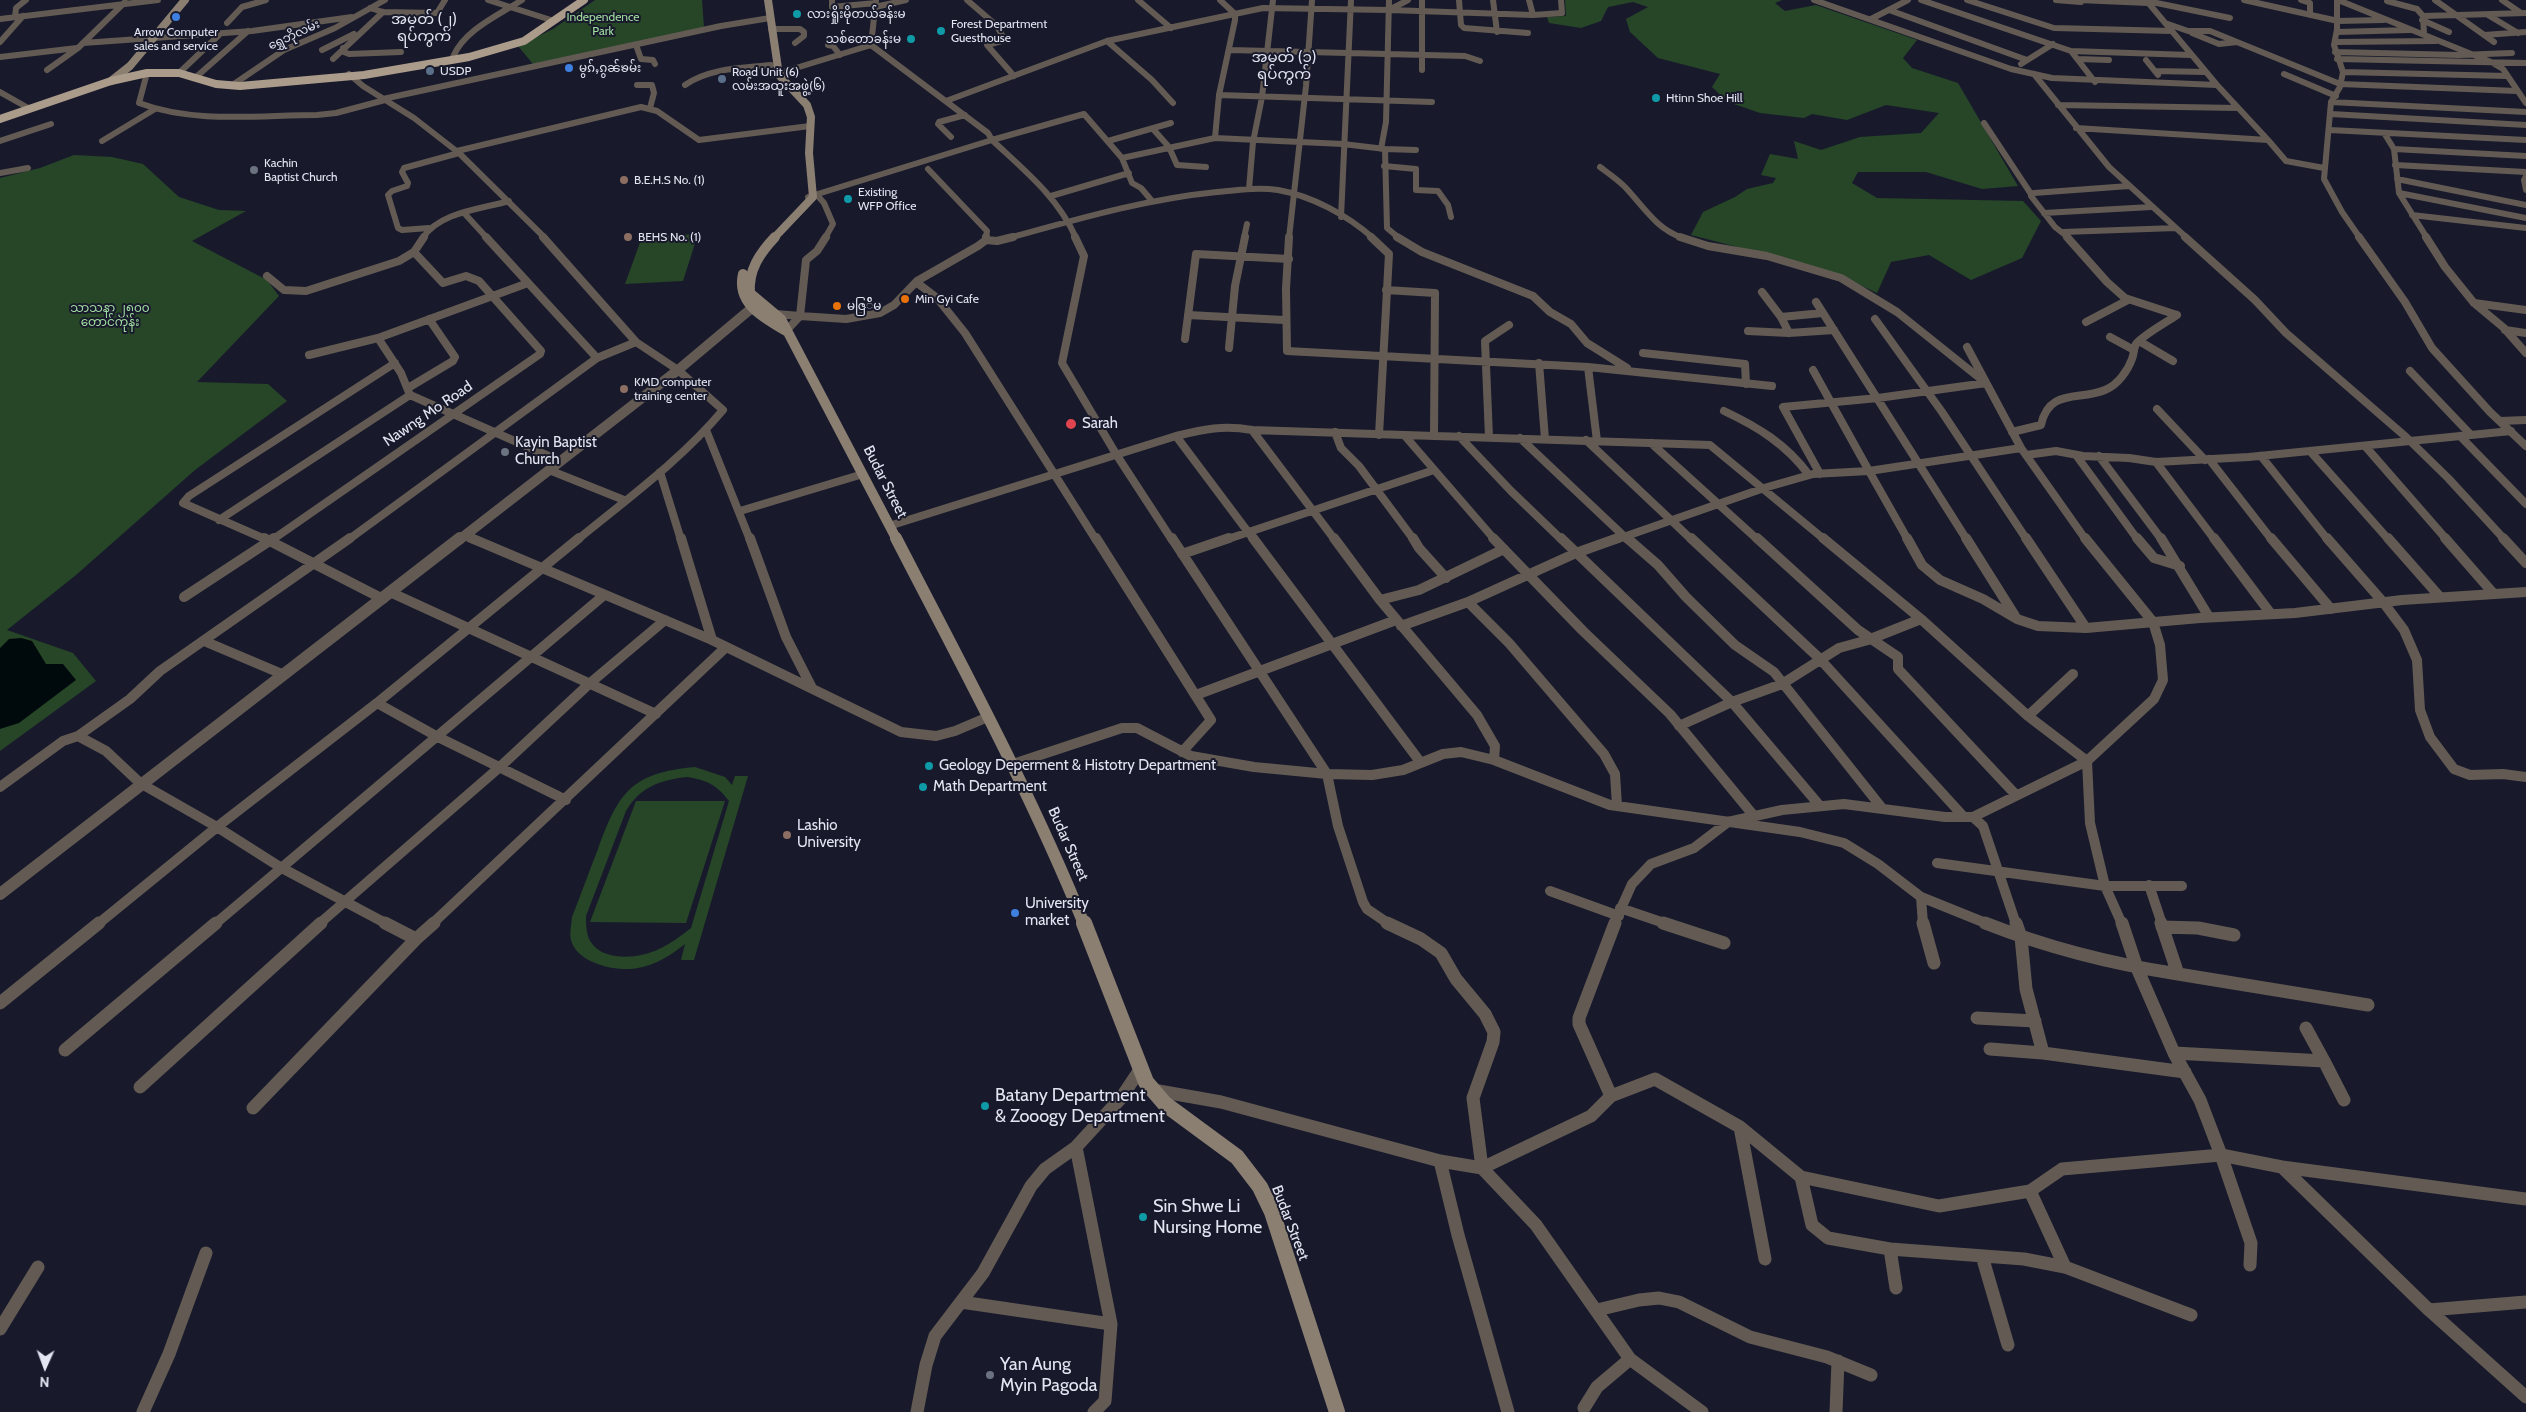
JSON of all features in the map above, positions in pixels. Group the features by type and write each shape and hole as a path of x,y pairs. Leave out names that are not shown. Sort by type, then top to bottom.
{"main road":[{"path":"113,80 130,66 185,0"},
{"path":"350,76 487,50 514,41 552,21 579,0"},
{"path":"0,117 113,80 146,72 180,71 216,84 233,84 350,76 393,71 483,54 516,44 584,0"},
{"path":"763,0 771,29 776,74"},
{"path":"768,0 767,18 771,65 776,74 802,105 807,127 804,153 813,196 760,247 741,280 740,291 744,301 776,314"},
{"path":"130,66 131,69 146,72"},
{"path":"756,305 786,332"},
{"name":"Budar Street","path":"776,314 781,319 786,332 804,360 1013,764 1056,854 1151,1089 1165,1104 1237,1157 1260,1187 1272,1212 1337,1412"}],"street":[{"path":"15,17 16,8 26,0"},
{"path":"0,19 125,2 158,0"},
{"path":"227,23 242,7 266,0"},
{"name":"ရွှေဘိုလမ်း","path":"233,84 284,50 335,28 370,6 385,0"},
{"path":"370,6 383,12 437,13 445,0"},
{"path":"488,0 552,21"},
{"path":"453,57 463,41 522,0"},
{"path":"832,6 876,4 906,0"},
{"path":"967,0 996,25 1005,40 987,45 1014,76"},
{"path":"1138,0 1171,28"},
{"path":"1220,0 1235,14"},
{"path":"1312,0 1305,98 1288,259 1284,320 1287,351 1539,363 1639,371 1772,386"},
{"path":"1341,217 1343,144 1348,99 1351,0"},
{"path":"1388,0 1386,122 1383,149 1387,228 1394,235 1422,252 1512,286 1532,296 1550,312 1572,324 1587,343 1625,367 1639,371"},
{"path":"1389,10 1408,0"},
{"path":"1422,0 1422,70"},
{"path":"1459,0 1461,24 1464,28 1528,33"},
{"path":"1493,0 1497,32"},
{"path":"1529,0 1533,15"},
{"path":"946,101 1108,40 1171,28 1273,4 1311,8 1533,15 1562,13 1561,0"},
{"path":"1814,0 2012,69 2034,74 2095,82 2217,85"},
{"path":"1871,19 1908,0"},
{"path":"1921,0 2071,51 2190,54"},
{"path":"1967,0 2054,28 2172,32"},
{"path":"2056,0 2147,2 2230,18"},
{"path":"2244,0 2338,21 2389,20"},
{"path":"2303,0 2310,3 2310,14"},
{"path":"2526,103 2503,69 2491,62 2338,0 2335,42 2336,56 2343,72 2331,114 2324,179 2342,212 2400,295 2424,336 2500,421 2526,446"},
{"path":"2435,0 2494,42"},
{"path":"2502,0 2524,14"},
{"path":"2387,1 2417,10 2422,18 2424,34"},
{"path":"46,70 78,48 125,2"},
{"path":"2147,2 2195,61 2286,161 2324,168"},
{"path":"872,45 876,4"},
{"path":"1249,189 1253,142 1262,97 1273,4"},
{"path":"2281,18 2282,8"},
{"path":"1889,10 2027,60"},
{"path":"333,59 383,12"},
{"path":"1215,138 1219,95 1230,50 1235,14"},
{"path":"2488,14 2518,33"},
{"path":"2422,18 2524,14"},
{"path":"0,42 23,16"},
{"path":"83,43 219,35 297,27 352,17"},
{"path":"146,72 146,81 138,96 139,102 156,109 199,116 317,115 336,113 384,99 767,18"},
{"path":"2422,18 2448,32"},
{"path":"2165,24 2219,44 2238,42"},
{"path":"322,50 367,28"},
{"path":"771,29 800,30 804,32 804,36 795,43"},
{"path":"2337,32 2416,30"},
{"path":"197,77 248,31"},
{"path":"2188,31 2210,31 2340,84 2521,93"},
{"path":"2484,35 2526,32"},
{"path":"180,71 219,35"},
{"path":"1108,40 1152,80 1173,103"},
{"path":"2335,42 2442,41"},
{"path":"2012,69 2053,44"},
{"path":"636,45 642,59 653,60 655,64"},
{"path":"776,74 872,45"},
{"path":"872,45 988,133 992,140 1051,196 1069,222 1084,256 1062,363 1116,454 1327,774 1338,826 1367,909 1394,927 1421,939 1441,953 1456,979 1485,1014 1494,1032 1494,1042 1473,1098 1482,1168 1536,1225 1630,1359 1702,1412"},
{"path":"828,46 833,46 840,55"},
{"path":"0,57 78,48"},
{"path":"343,48 344,52 349,54 401,52"},
{"path":"1230,50 1465,56 1480,61"},
{"path":"2071,51 2095,82"},
{"path":"2336,56 2386,53 2512,53"},
{"path":"2386,53 2396,61"},
{"path":"2336,56 2396,61 2526,63"},
{"path":"2078,59 2195,61"},
{"path":"2146,60 2165,84"},
{"path":"684,85 693,80 716,74 771,65"},
{"path":"2155,71 2205,72"},
{"path":"2343,72 2507,76"},
{"path":"2034,74 2076,128 2129,186 2254,300 2286,333 2412,442 2448,478 2526,563"},
{"path":"2284,74 2334,99 2526,112"},
{"path":"0,1003 218,827 377,703 660,472 706,430 723,410 678,370 636,342 552,246 458,152 414,118 350,76"},
{"path":"637,85 652,85 654,93 650,108"},
{"path":"0,92 29,107"},
{"path":"1219,95 1432,102"},
{"path":"2058,105 2238,108"},
{"path":"509,201 445,219 429,228 402,230 398,228 388,195 392,191 407,186 408,183 402,172 404,168 458,152 641,108 650,108 690,137 699,140 807,127"},
{"path":"102,141 126,125 156,109"},
{"path":"813,196 992,140 1084,114 1122,158 1132,182 1142,188 1152,201"},
{"path":"2331,114 2526,125"},
{"path":"951,137 938,124 939,122 965,115"},
{"path":"1108,141 1171,123"},
{"path":"1984,123 2044,214 2063,232 2107,282 2128,300 2178,315 2139,341 2123,376 2106,390 2071,396 2053,403 2044,411 2041,425 2012,432"},
{"path":"0,141 51,124"},
{"path":"1153,128 1169,147 1177,165 1206,167"},
{"path":"2076,128 2268,140"},
{"path":"2330,130 2526,140"},
{"path":"2384,132 2394,149 2399,194 2445,267 2474,303 2505,330 2526,353"},
{"path":"1122,158 1215,138 1253,142 1343,144 1383,149 1416,150"},
{"path":"2394,149 2526,156"},
{"path":"928,169 935,158"},
{"path":"2395,165 2526,172"},
{"path":"1384,166 1416,169 1416,190 1438,190 1448,205 1451,217"},
{"path":"1600,166 1624,186 1658,225 1669,233 1708,246 1767,256 1841,278 1897,312 1986,383"},
{"path":"908,167 928,169 987,231 986,240"},
{"path":"0,173 28,168"},
{"path":"1051,196 1129,173"},
{"path":"2526,176 2524,180 2526,190"},
{"path":"2397,179 2526,205"},
{"path":"2031,194 2129,186"},
{"path":"776,314 845,319 869,317 890,308 916,282 969,253 986,240 997,241 1186,194 1249,189 1284,191 1341,217 1377,240 1389,254 1379,435"},
{"path":"2399,194 2526,218"},
{"path":"786,332 800,316 807,266 806,260 817,251 833,224 824,203 813,196"},
{"path":"2044,214 2151,207"},
{"path":"465,214 597,358"},
{"path":"2412,215 2526,228"},
{"path":"1229,348 1235,286 1247,224"},
{"path":"267,276 284,290 306,291 399,260 414,252 429,228"},
{"path":"2063,232 2176,228"},
{"name":"Nawng Mo Road","path":"184,597 270,541 450,414 540,354 541,351 494,295 471,276 448,283 439,282 433,270 414,252"},
{"path":"1185,339 1196,254 1288,259"},
{"path":"916,282 926,288 948,310 965,333 1211,720 1182,752"},
{"path":"309,355 378,338 528,283"},
{"path":"1386,290 1435,293 1434,435"},
{"path":"1762,292 1781,317 1789,333"},
{"path":"2086,322 2128,300"},
{"path":"1816,302 2017,620"},
{"path":"2474,303 2526,310"},
{"path":"0,894 282,674 388,596 678,370 756,305"},
{"path":"1781,317 1823,313"},
{"path":"1188,315 1284,320"},
{"path":"219,520 453,361 455,357 429,319"},
{"path":"1875,319 1971,455 2086,628"},
{"path":"1490,437 1485,341 1509,325"},
{"path":"1748,331 1789,333 1834,330"},
{"path":"2505,330 2526,333"},
{"path":"2110,337 2134,350"},
{"path":"378,338 395,364 409,392 450,414 494,431 560,461"},
{"path":"2139,341 2173,361"},
{"path":"0,788 63,741 78,736 130,699 160,671 314,565 494,431 597,358 636,342"},
{"path":"1610,1096 1579,1024 1579,1018 1619,912 1632,884 1651,864 1694,848 1728,822 1782,810 1844,804 1945,817 1968,817 2088,761 2154,699 2163,680 2160,645 2153,622 2083,536 2024,452 1967,347"},
{"path":"1643,353 1745,364 1746,384"},
{"path":"1539,363 1545,439"},
{"path":"395,364 184,500 183,503 186,506 270,541 314,565 468,628 656,714"},
{"path":"1588,367 1597,441"},
{"path":"1813,370 1922,565 1940,580 1984,599 2017,620 2038,626 2086,628 2331,609 2440,597 2526,592"},
{"path":"2410,371 2470,434"},
{"path":"1820,474 1815,460 1804,449 1783,407 1831,404 1986,383"},
{"path":"2156,409 2207,460 2331,609"},
{"path":"1724,411 1771,434 1797,458 1809,475"},
{"path":"2500,421 2526,420"},
{"path":"889,526 1116,454 1214,427 1230,426 1252,430 1405,436 1434,435 1710,445 1921,619 2028,716 2088,761"},
{"path":"706,430 740,511 786,637 812,688"},
{"path":"1252,430 1312,512 1398,623 1477,715 1495,746 1494,760"},
{"path":"1196,695 1330,643 1468,602 1529,576 1576,553 1764,488 1809,475 1869,471 1971,455 2024,452 2056,451 2076,455 2156,462 2207,460 2310,452 2510,431"},
{"path":"1335,432 1341,448 1359,466 1376,491 1411,534 1419,548 1446,578"},
{"path":"1176,436 1421,763"},
{"path":"1405,436 1529,576 1679,726 1754,816"},
{"path":"1459,436 1511,491 1732,702 1820,806"},
{"path":"2460,436 2526,504"},
{"path":"1520,438 1625,537 1658,565 1686,598 1735,645 1774,672 1882,808"},
{"path":"1586,440 1819,658 1968,817 1983,826 2021,937 2026,989 2043,1053"},
{"path":"1651,443 1794,570 1868,640 1891,649 1898,658 1898,670 2016,795"},
{"path":"2365,446 2493,593"},
{"path":"2310,452 2440,597"},
{"path":"2076,455 2147,552 2154,558 2180,566"},
{"path":"2099,456 2168,547 2209,617"},
{"path":"2261,456 2335,548 2383,602 2404,630 2418,660 2420,710 2429,729 2430,737 2454,769 2470,774 2504,774 2526,778"},
{"path":"2156,462 2271,614"},
{"path":"549,470 624,500"},
{"path":"1182,554 1247,531 1376,491 1434,470"},
{"path":"660,472 712,640"},
{"path":"740,511 863,474"},
{"path":"465,536 603,596 712,640 900,732 921,738 940,737 988,717"},
{"path":"1380,600 1406,595 1446,578 1504,549"},
{"path":"65,1050 603,596"},
{"path":"1468,602 1509,643 1604,754 1615,774 1617,806"},
{"path":"1679,726 1732,702 1782,684 1819,658 1839,648 1868,640 1921,619"},
{"path":"140,1087 343,902 501,766 590,684 665,620"},
{"path":"204,641 282,674"},
{"path":"253,1108 416,939 566,800 725,648"},
{"path":"2028,716 2073,674"},
{"path":"377,703 438,737 501,766 566,800"},
{"path":"1013,764 1122,728 1137,728 1190,756 1254,767 1327,774 1372,775 1404,770 1443,754 1460,752 1494,760 1617,806 1800,832 1844,844 1878,864 1921,897 2021,937 2136,968 2368,1005"},
{"path":"78,736 106,751 140,784 218,827 280,867 416,939"},
{"path":"2088,761 2090,823 2097,860 2105,886 2122,925 2136,968 2174,1053 2200,1100 2221,1155 2250,1243 2250,1265"},
{"path":"1936,863 1997,869 2105,886 2182,886"},
{"path":"2149,885 2178,974"},
{"path":"1550,891 1724,942"},
{"path":"1921,897 1923,924 1934,963"},
{"path":"2162,927 2198,928 2234,934"},
{"path":"1978,1018 2035,1021"},
{"path":"2306,1028 2344,1100"},
{"path":"1990,1049 2043,1053 2185,1072"},
{"path":"2174,1053 2324,1061"},
{"path":"917,1412 926,1365 935,1336 984,1273 1031,1186 1045,1169 1076,1147 1121,1098 1141,1068"},
{"path":"1151,1089 1221,1102 1440,1161 1482,1168 1591,1116 1610,1096 1644,1080 1655,1079 1740,1127 1801,1177 1939,1206 2030,1191 2062,1169 2221,1155 2282,1167 2526,1200"},
{"path":"1740,1127 1764,1259"},
{"path":"1076,1147 1110,1324 1105,1401 1094,1412"},
{"path":"1440,1161 1458,1236 1508,1412"},
{"path":"2282,1167 2429,1310 2523,1390"},
{"path":"1801,1177 1812,1225 1818,1232 1828,1238 1890,1249 2024,1259 2065,1267 2190,1315"},
{"path":"2030,1191 2065,1267"},
{"path":"1890,1249 1896,1288"},
{"path":"143,1412 170,1354 206,1253"},
{"path":"1982,1256 2008,1345"},
{"path":"0,1329 38,1267"},
{"path":"1597,1310 1639,1300 1659,1298 1679,1302 1704,1316 1750,1337 1797,1347 1871,1375"},
{"path":"961,1302 1110,1324"},
{"path":"2429,1310 2526,1302"},
{"path":"1584,1408 1597,1387 1630,1359"},
{"path":"1836,1412 1838,1362"}],"green space":[{"name":"Independence Park","path":"595,0 702,0 704,28 533,64 518,46 553,29"},
{"path":"1565,0 1782,0 1775,3 1785,11 1816,5 1917,40 1903,58 1912,68 1958,83 2018,186 1982,189 1926,172 1858,172 1852,183 1877,198 2023,201 2041,221 2022,258 1971,280 1929,255 1891,262 1877,293 1830,271 1691,235 1703,212 1735,197 1747,189 1773,183 1776,178 1761,175 1770,154 1798,159 1794,141 1821,150 1860,137 1921,133 1939,113 1886,105 1847,120 1812,114 1804,118 1760,113 1728,102 1712,87 1720,74 1658,58 1630,32 1626,19 1648,7 1633,2 1608,7 1601,21 1581,28 1549,23 1547,17 1566,16"},
{"name":"သာသနာ ၂၅၀၀ တောင်ကုန်း","path":"74,155 112,157 143,164 179,197 219,210 246,211 192,241 267,280 279,296 197,382 268,384 287,401 195,470 76,575 7,630 73,653 96,681 0,751 0,178 40,168"},
{"path":"698,234 683,281 625,284 642,237"},
{"path":"695,767 725,777 732,785 735,776 748,776 694,960 681,960 685,944 663,959 651,965 638,968 612,968 594,963 579,953 574,947 570,936 572,917 606,829 613,813 630,789 656,774","holes":["677,778 694,778 716,787 729,801 691,928 667,945 643,955 616,956 599,950 589,938 586,916 626,811 644,790 652,786"]},
{"path":"636,801 725,801 686,923 590,922"}],"shaded area":[{"path":"21,638 32,641 46,664 63,664 76,680 19,723 0,729 0,648 9,639"}],"place":[{"name":"လားရှိုးမိုတယ်ခန်းမ","path":"797,14"},
{"name":"Arrow Computer sales and service","path":"176,17"},
{"name":"Forest Department Guesthouse","path":"941,31"},
{"name":"သစ်တောခန်းမ","path":"911,39"},
{"name":"မွၵ်ႇၵွၼ်ၶမ်း","path":"569,68"},
{"name":"USDP","path":"430,71"},
{"name":"Road Unit (6) လမ်းအထူးအဖွဲ့(၆)","path":"722,79"},
{"name":"Htinn Shoe Hill","path":"1656,98"},
{"name":"Kachin Baptist Church","path":"254,170"},
{"name":"B.E.H.S No. (1)","path":"624,180"},
{"name":"Existing WFP Office","path":"848,199"},
{"name":"BEHS No. (1)","path":"628,237"},
{"name":"Min Gyi Cafe","path":"905,299"},
{"name":"မဇြ်ိမ","path":"837,306"},
{"name":"KMD computer training center","path":"624,389"},
{"name":"Sarah","path":"1071,424"},
{"name":"Kayin Baptist Church","path":"505,452"},
{"name":"Geology Deperment & Histotry Department","path":"929,766"},
{"name":"Math Department","path":"923,787"},
{"name":"Lashio University","path":"787,835"},
{"name":"University market","path":"1015,913"},
{"name":"Batany Department & Zooogy Department","path":"985,1106"},
{"name":"Sin Shwe Li Nursing Home","path":"1143,1217"},
{"name":"Yan Aung Myin Pagoda","path":"990,1375"}],"district":[{"name":"အမှတ် (၂) ရပ်ကွက်","path":"424,28"},
{"name":"အမှတ် (၁) ရပ်ကွက်","path":"1284,66"}]}
